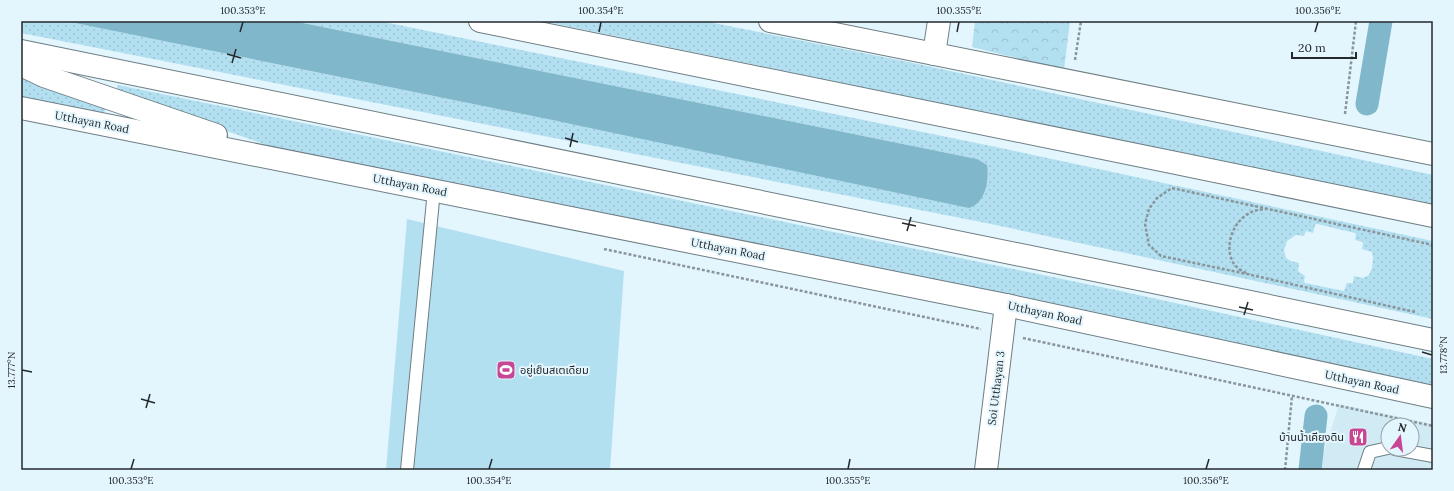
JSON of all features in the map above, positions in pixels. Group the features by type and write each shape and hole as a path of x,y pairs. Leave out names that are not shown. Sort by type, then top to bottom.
{"main road":[{"path":"480,21 1433,216"},
{"path":"770,21 1433,154"},
{"path":"934,54 939,21"},
{"path":"21,51 1433,340"},
{"path":"21,65 44,76 199,129 282,160"},
{"name":"Utthayan Road","path":"21,108 1006,305 1433,397"},
{"name":"Soi Utthayan 3","path":"986,470 1006,305"}],"lane":[{"path":"407,470 434,190"},
{"path":"1364,470 1370,452 1380,450"},
{"path":"1420,454 1433,456"}],"path":[{"path":"1072,81 1081,21"},
{"path":"1345,117 1356,21"},
{"path":"1422,314 1161,256 1149,245 1145,224 1149,209 1157,198 1172,188 1433,244"},
{"path":"1247,274 1234,265 1229,253 1230,237 1236,224 1250,212 1267,209"},
{"path":"602,248 1433,426"},
{"path":"1285,470 1292,396"}],"shaded area":[{"path":"65,21 293,21 977,159 987,165 987,184 983,196 975,205 969,208 557,121"},
{"name":"บ้านน้ำเคียงดิน","path":"1339,404 1400,417 1380,417 1380,457 1420,457 1420,421 1433,424 1433,470 1318,470"}],"green space":[{"path":"21,21 65,21 557,121 977,159 293,21 379,21 1001,148 1433,241 1433,319 986,223 21,33"},
{"path":"542,21 704,21 913,63 1433,175 1433,205"},
{"path":"975,21 1070,21 1064,70 972,47"},
{"path":"21,78 107,104 104,113 21,96"},
{"path":"118,85 1111,289 1433,359 1433,389 275,148 116,92"},
{"name":"อยู่เย็นสเตเดียม","path":"407,219 624,271 610,470 386,470"}],"pier":[{"path":"1317,224 1355,233 1355,240 1363,242 1362,249 1372,252 1372,268 1369,275 1363,278 1354,276 1353,283 1347,283 1344,291 1305,283 1305,276 1298,271 1299,263 1286,258 1284,250 1287,241 1296,235 1304,236 1306,231 1313,233 1315,225"}],"waterway":[{"path":"1367,104 1381,21"},
{"path":"1310,470 1316,416"}],"place":[{"name":"อยู่เย็นสเตเดียม","path":"506,370"},
{"name":"บ้านน้ำเคียงดิน","path":"1358,437"}]}
